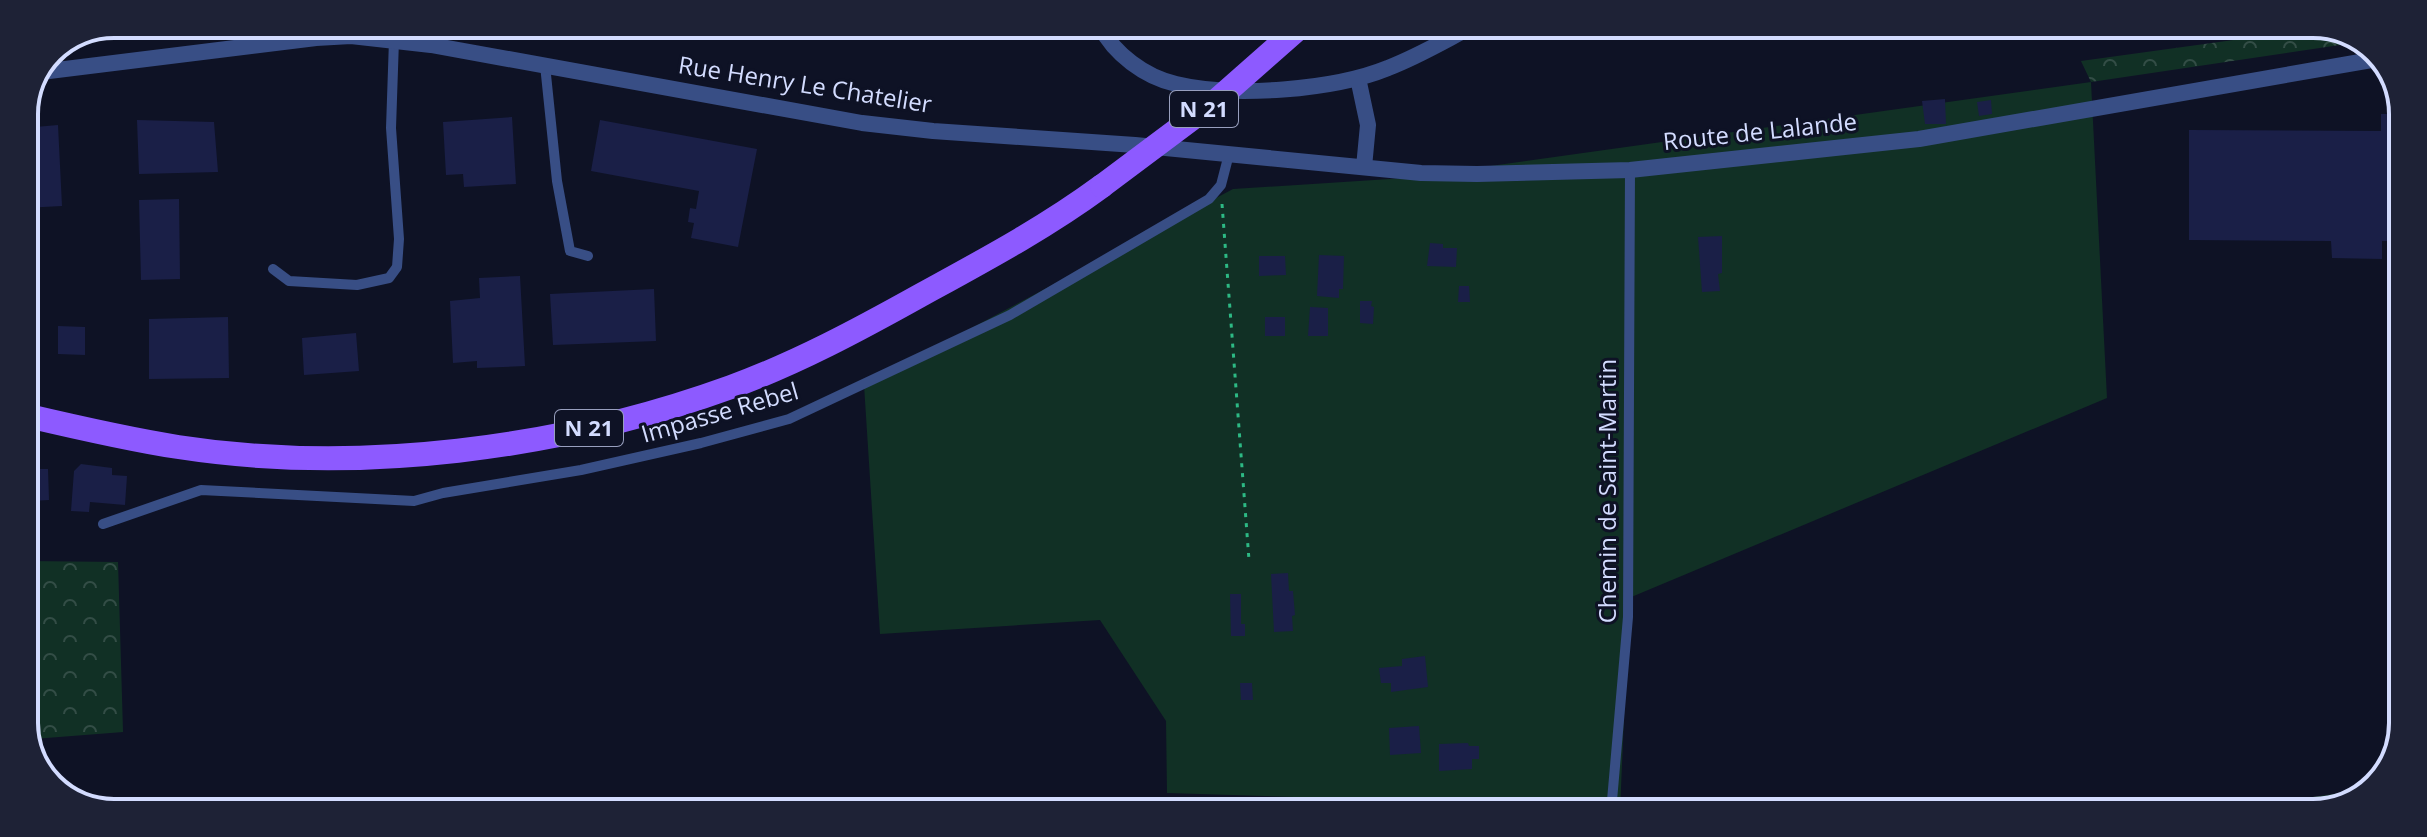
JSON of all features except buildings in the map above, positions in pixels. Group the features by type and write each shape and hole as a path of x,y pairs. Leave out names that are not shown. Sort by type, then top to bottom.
{"main road":[{"name":"N 21","path":"38,418 179,447 273,456 419,455 568,433 731,387 836,342 1069,211 1217,100 1287,38"}],"street":[{"name":"Rue Henry Le Chatelier","path":"52,71 316,38"},
{"name":"Rue Henry Le Chatelier","path":"372,38 545,65 862,123 1135,145"},
{"path":"1108,38 1115,50 1146,73 1173,84 1263,90 1358,78 1387,69 1450,38"},
{"name":"Route de Lalande","path":"1135,145 1421,173 1630,170 1919,139 2368,61"},
{"path":"1358,78 1368,125 1364,167"}],"lane":[{"path":"273,269 289,281 357,285 389,278 397,267 399,239 391,128 394,40"},
{"path":"545,65 557,181 570,251 588,256"},
{"path":"1221,185 1229,154"},
{"name":"Chemin de Saint-Martin","path":"1612,799 1628,617 1630,170"},
{"name":"Impasse Rebel","path":"103,524 201,490 414,501 443,493 581,470 789,419 1010,315 1209,199 1221,185"}],"path":[{"path":"1221,185 1249,560"}],"green space":[{"path":"2248,38 2328,39 2343,44 2091,82 2081,61"},
{"path":"2091,82 2107,398 1629,598 1621,799 1358,799 1167,793 1166,721 1100,620 880,634 864,385 1233,189 1405,178"},
{"path":"38,561 118,562 123,732 39,739"},
{"path":"2343,793 2328,798 2298,799"}]}
